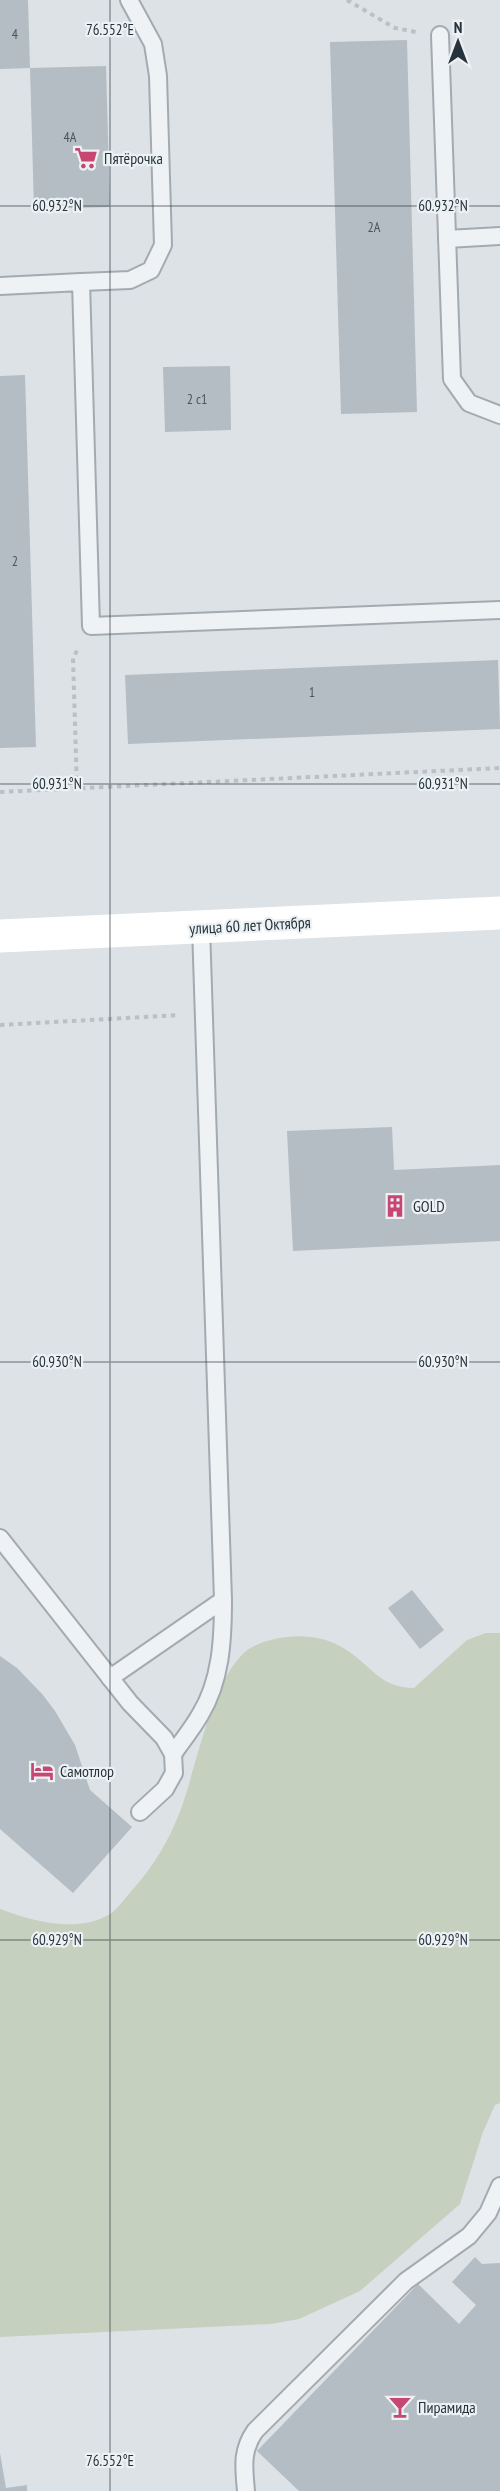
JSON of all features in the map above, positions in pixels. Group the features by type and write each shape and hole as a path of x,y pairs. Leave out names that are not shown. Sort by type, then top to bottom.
{"main road":[{"name":"улица 60 лет Октября","path":"0,936 500,913"}],"lane":[{"path":"0,286 130,280 150,270 163,245 158,76 153,44 129,0"},
{"path":"440,35 452,379 469,403 500,415"},
{"path":"447,239 500,236"},
{"path":"81,282 92,626 500,610"},
{"path":"173,1754 201,1714 217,1673 222,1644 223,1600 201,927"},
{"path":"0,1538 130,1703 164,1738 173,1754 174,1773 165,1789 140,1812"},
{"path":"110,1678 223,1600"},
{"path":"246,2491 244,2456 248,2441 255,2431 406,2281 468,2236 488,2213 500,2186"}],"path":[{"path":"347,0 394,28 440,35"},
{"path":"76,789 73,658 92,626"},
{"path":"0,792 500,768"},
{"path":"0,1024 203,1013"}],"green space":[{"path":"486,1633 500,1633 500,2103 495,2105 483,2132 460,2204 360,2291 299,2319 271,2324 0,2337 0,1909 40,1921 70,1924 97,1920 117,1908 148,1870 165,1844 185,1796 207,1722 217,1697 227,1675 240,1657 254,1646 288,1637 312,1637 324,1640 345,1649 384,1680 402,1687 414,1688 467,1640"}],"building":[{"path":"0,0 28,0 30,68 0,69"},
{"path":"407,40 417,412 341,414 330,42"},
{"path":"106,66 110,207 34,209 30,68"},
{"path":"230,366 231,430 165,432 163,367"},
{"path":"25,375 36,747 0,748 0,376"},
{"path":"498,660 500,729 128,744 125,675"},
{"name":"GOLD","path":"392,1127 394,1170 500,1165 500,1241 293,1251 287,1131"},
{"path":"412,1590 444,1630 420,1649 388,1608"},
{"name":"Самотлор","path":"0,1656 17,1668 55,1711 75,1745 90,1790 132,1827 73,1893 0,1829"},
{"name":"Пирамида","path":"475,2257 482,2264 500,2263 500,2491 299,2491 257,2451 418,2284 459,2324 476,2305 452,2282"},
{"path":"0,2453 6,2488 27,2485 27,2491 0,2491"}],"place":[{"name":"Пятёрочка","path":"86,158"},
{"name":"GOLD","path":"395,1206"},
{"name":"Самотлор","path":"42,1771"},
{"name":"Пирамида","path":"400,2407"}]}
